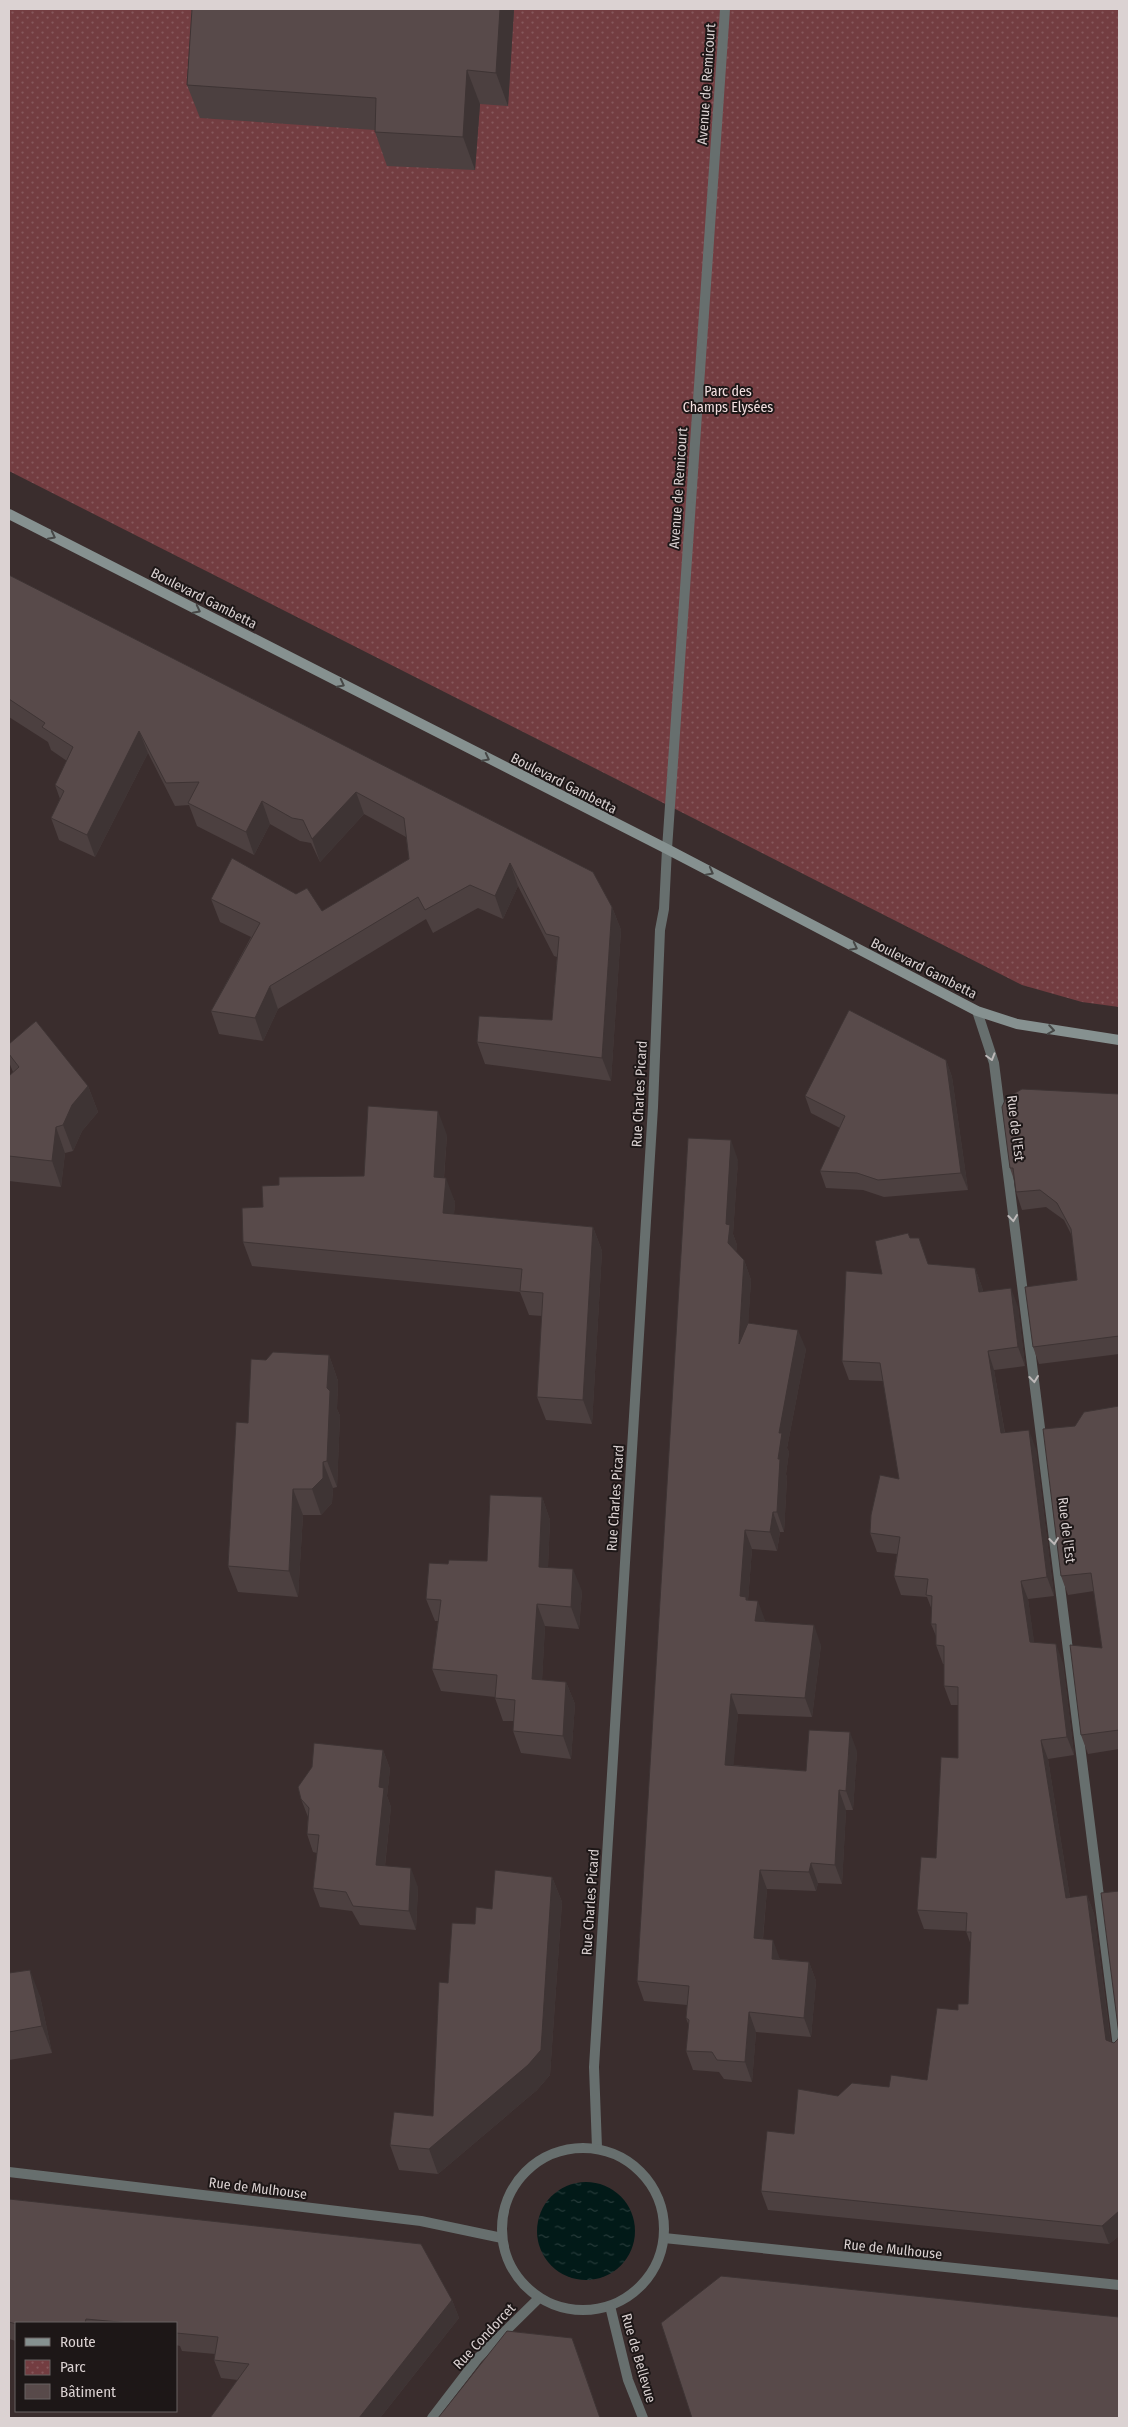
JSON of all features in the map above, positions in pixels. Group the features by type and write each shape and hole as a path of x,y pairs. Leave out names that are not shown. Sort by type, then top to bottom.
{"main road":[{"name":"Boulevard Gambetta","path":"9,514 667,849 977,1011 1017,1024 1119,1040"}],"street":[{"name":"Avenue de Remicourt","path":"667,849 725,9"},
{"name":"Rue Charles Picard","path":"597,2148 594,2067 653,1107 660,930 664,909 667,849"},
{"name":"Rue de l'Est","path":"977,1011 994,1063 1119,2055"},
{"path":"571,2148 597,2148 620,2156 640,2170 655,2190 663,2213 664,2238 658,2260 646,2280 630,2295 610,2306 585,2310 561,2307 539,2298 521,2282 508,2262 502,2238 503,2213 511,2190 527,2170 547,2155 571,2148"},
{"name":"Rue de Mulhouse","path":"9,2172 421,2221 502,2238"},
{"name":"Rue de Mulhouse","path":"664,2238 1119,2285"},
{"name":"Rue Condorcet","path":"432,2418 478,2358 539,2298"},
{"name":"Rue de Bellevue","path":"610,2306 628,2380 642,2418"}],"green space":[{"name":"Parc des Champs Elysées","path":"9,9 1119,9 1119,1007 1082,1002 1022,985 9,471"}],"water":[{"path":"586,2182 605,2186 621,2196 631,2212 635,2231 631,2250 621,2266 605,2276 586,2280 567,2276 551,2266 541,2250 537,2231 541,2212 551,2196 567,2186"}],"building":[{"path":"192,9 500,9 496,73 467,70 463,137 375,132 376,98 187,85"},
{"path":"9,575 593,872 612,907 602,1058 477,1042 479,1016 552,1020 559,937 546,934 510,863 495,896 470,885 425,910 418,897 270,986 255,1018 211,1011 260,923 211,899 232,858 296,894 307,888 322,911 409,859 404,818 356,792 312,839 303,820 292,818 262,801 246,832 188,803 199,782 166,783 139,731 87,835 51,818 64,791 55,785 73,747 42,727 45,723 9,699"},
{"path":"849,1010 946,1060 961,1173 878,1180 857,1173 820,1171 845,1116 805,1096"},
{"path":"36,1021 88,1086 72,1105 63,1125 56,1127 52,1161 9,1156 9,1076 19,1067 9,1054 9,1044"},
{"path":"1022,1089 1119,1094 1119,1336 1033,1347 1025,1287 1077,1280 1071,1229 1057,1203 1040,1190 1016,1192 1013,1168 1010,1168 1002,1107 1006,1098"},
{"path":"368,1106 438,1111 434,1177 446,1178 443,1213 593,1227 583,1400 537,1397 543,1293 520,1291 522,1269 243,1242 242,1208 263,1207 262,1186 279,1185 279,1177 364,1176"},
{"path":"688,1138 731,1140 726,1224 730,1225 728,1243 744,1260 739,1344 748,1323 798,1330 779,1433 782,1433 778,1459 780,1459 777,1512 773,1512 770,1532 745,1530 740,1596 746,1597 746,1600 758,1601 755,1621 814,1625 805,1698 731,1694 725,1765 806,1771 809,1730 850,1732 846,1791 839,1790 835,1865 811,1863 809,1872 760,1870 754,1938 773,1940 772,1959 809,1962 804,2018 749,2012 745,2062 717,2060 712,2052 686,2051 689,2020 686,2018 689,1986 637,1981"},
{"path":"908,1233 910,1238 919,1238 928,1264 975,1268 979,1292 1011,1288 1018,1347 988,1351 1001,1433 1029,1430 1047,1577 1021,1581 1030,1642 1056,1644 1067,1737 1041,1740 1066,1898 1087,1895 1106,2040 1114,2043 1119,2035 1119,2211 1102,2226 761,2191 767,2131 794,2134 798,2089 838,2096 852,2083 889,2087 891,2075 927,2080 937,2008 958,2010 958,2004 968,2004 971,1932 966,1932 967,1913 917,1910 921,1857 936,1858 941,1757 958,1758 958,1687 944,1686 944,1646 936,1645 936,1624 931,1624 932,1596 926,1595 928,1579 894,1576 900,1537 870,1533 871,1515 880,1475 899,1479 880,1363 842,1361 846,1271 882,1274 875,1241"},
{"path":"273,1352 329,1355 327,1388 330,1391 327,1461 323,1462 323,1478 312,1489 293,1489 289,1571 228,1566 236,1422 248,1423 251,1359 266,1360"},
{"path":"1119,1406 1119,1730 1081,1735 1070,1645 1102,1648 1091,1573 1061,1576 1043,1429 1075,1426 1084,1412"},
{"path":"490,1495 542,1497 539,1567 573,1569 571,1607 537,1604 532,1679 566,1682 563,1736 513,1731 515,1700 495,1698 497,1675 432,1669 441,1600 426,1599 429,1563 448,1564 449,1560 487,1561"},
{"path":"314,1743 383,1750 379,1787 384,1788 376,1865 411,1868 409,1911 353,1906 346,1892 313,1888 319,1835 307,1834 309,1808 301,1799 298,1787 312,1767"},
{"path":"495,1870 552,1877 541,2050 528,2065 429,2149 390,2145 394,2112 433,2116 439,1982 448,1983 452,1923 475,1924 476,1907 492,1909"},
{"path":"1119,1891 1119,2035 1101,1893"},
{"path":"30,1970 42,2026 9,2032 9,1973"},
{"path":"9,2199 421,2244 452,2300 359,2418 210,2418 249,2364 214,2360 218,2337 178,2333 178,2322 119,2322 86,2319 85,2322 15,2322 15,2324 9,2322"},
{"path":"721,2276 1119,2317 1119,2418 692,2418 661,2323"},
{"path":"507,2331 572,2338 600,2418 438,2418"}]}
